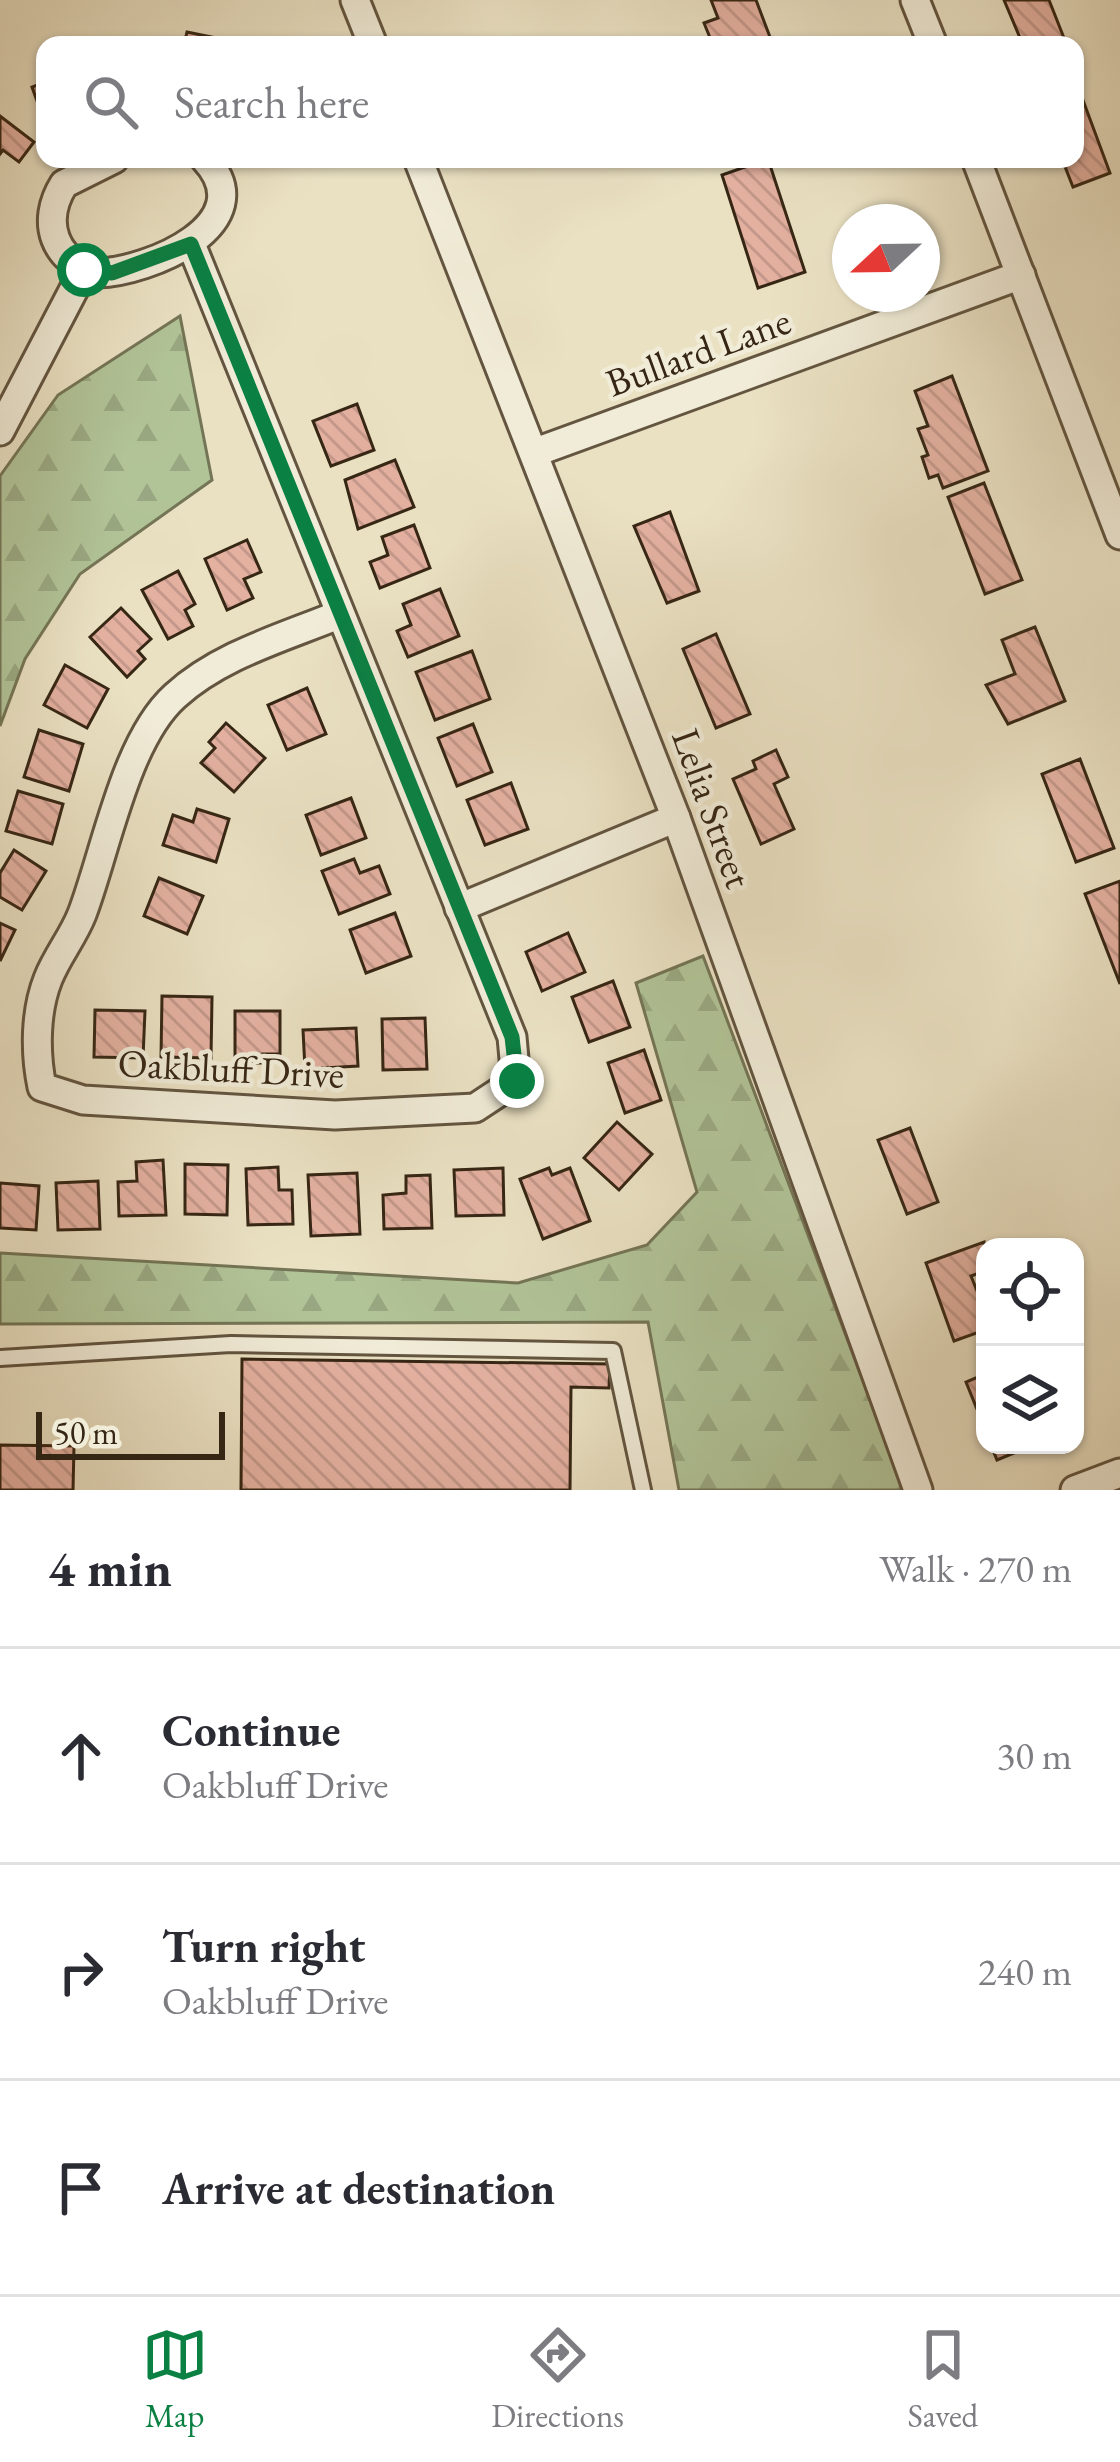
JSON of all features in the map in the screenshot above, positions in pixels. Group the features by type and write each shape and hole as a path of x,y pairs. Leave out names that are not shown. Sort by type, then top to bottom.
{"street":[{"path":"355,0 369,36"},
{"path":"915,0 929,36"},
{"path":"92,168 77,174 55,199 52,232 69,261 84,270 112,273 191,244 209,230 220,198 210,168"},
{"name":"Lelia Street","path":"422,168 676,818 917,1490"},
{"path":"979,168 1120,535"},
{"name":"Oakbluff Drive","path":"191,244 512,1037 517,1081 475,1108 335,1115 82,1100 42,1087 35,1054 47,980 97,875 135,756 171,699 215,665 338,615"},
{"path":"0,431 84,270"},
{"name":"Bullard Lane","path":"536,452 1021,275"},
{"path":"460,908 676,818"},
{"path":"1075,1490 1120,1473"}],"lane":[{"path":"0,1358 231,1344 613,1351 643,1490"}],"green space":[{"path":"180,316 212,480 80,574 25,659 0,726 0,476 58,395"},
{"path":"703,956 904,1490 679,1490 648,1322 0,1324 0,1253 518,1283 647,1245 697,1192 636,983"}],"building":[{"path":"711,0 756,0 770,36 709,36 704,23 718,18"},
{"path":"1004,0 1049,0 1063,36 1019,36"},
{"path":"1084,103 1110,173 1073,187 1066,168 1084,168"},
{"path":"0,116 34,142 19,162 3,150 0,154"},
{"path":"742,168 771,168 805,272 758,288 722,175"},
{"path":"952,376 988,471 943,488 938,475 929,478 922,457 928,455 918,429 928,426 915,391"},
{"path":"357,404 374,450 331,466 313,421"},
{"path":"395,460 414,507 358,529 345,480"},
{"path":"984,483 1022,580 985,594 948,497"},
{"path":"670,512 699,591 667,603 634,526"},
{"path":"414,525 430,568 380,588 370,562 388,555 382,537"},
{"path":"247,540 261,572 244,579 253,598 227,610 205,559"},
{"path":"178,571 195,604 185,610 193,626 168,639 142,590"},
{"path":"440,589 459,636 408,657 397,631 411,625 403,604"},
{"path":"121,608 151,639 138,651 145,659 127,677 90,637"},
{"path":"1035,627 1065,701 1008,724 986,685 1015,674 1002,640"},
{"path":"716,634 750,714 716,728 683,649"},
{"path":"472,651 490,699 435,720 416,672"},
{"path":"65,665 108,689 87,728 44,705"},
{"path":"307,688 326,734 287,750 268,705"},
{"path":"226,723 265,758 234,792 201,763 215,748 209,742"},
{"path":"473,724 492,772 457,786 438,738"},
{"path":"39,730 83,744 69,791 24,777"},
{"path":"776,750 788,777 774,784 794,829 761,844 733,779 756,769 753,761"},
{"path":"1080,759 1114,848 1076,862 1042,774"},
{"path":"511,783 528,829 485,845 467,800"},
{"path":"18,791 63,804 52,844 6,831"},
{"path":"351,798 366,838 321,855 306,815"},
{"path":"197,809 229,819 216,862 163,845 173,815 193,822"},
{"path":"14,850 46,871 22,910 0,897 0,873"},
{"path":"354,859 360,873 379,866 390,894 339,914 322,871"},
{"path":"159,878 203,896 187,934 144,916"},
{"path":"1120,881 1120,984 1085,894"},
{"path":"395,913 411,956 366,973 350,930"},
{"path":"0,923 15,930 0,961"},
{"path":"568,933 585,972 542,991 526,952"},
{"path":"613,981 630,1027 589,1042 572,997"},
{"path":"162,996 212,997 211,1058 161,1057"},
{"path":"95,1010 145,1011 143,1058 94,1057"},
{"path":"235,1011 280,1011 280,1054 263,1054 263,1063 235,1063"},
{"path":"425,1018 427,1069 383,1070 382,1019"},
{"path":"356,1028 358,1066 305,1069 303,1030"},
{"path":"644,1050 661,1100 625,1113 608,1063"},
{"path":"617,1122 652,1154 619,1190 584,1158"},
{"path":"910,1128 938,1202 907,1214 878,1140"},
{"path":"163,1160 166,1215 119,1216 118,1182 137,1181 136,1162"},
{"path":"185,1164 228,1165 227,1215 185,1214"},
{"path":"278,1167 279,1190 292,1190 293,1224 248,1225 246,1169"},
{"path":"503,1168 504,1215 456,1216 454,1170"},
{"path":"549,1168 552,1175 570,1168 590,1221 543,1239 520,1179"},
{"path":"357,1173 360,1234 311,1236 308,1175"},
{"path":"430,1175 432,1228 384,1229 383,1195 406,1193 406,1176"},
{"path":"98,1181 100,1229 58,1230 56,1183"},
{"path":"0,1183 39,1186 36,1230 0,1228"},
{"path":"976,1245 976,1274 971,1276 976,1288 976,1333 954,1341 926,1263"},
{"path":"242,1359 610,1364 609,1388 571,1387 570,1490 241,1490"},
{"path":"976,1378 976,1407 966,1382"},
{"path":"0,1445 74,1446 73,1490 0,1490"}],"route":[{"path":"84,270 112,273 191,244 512,1037 517,1081"}]}
